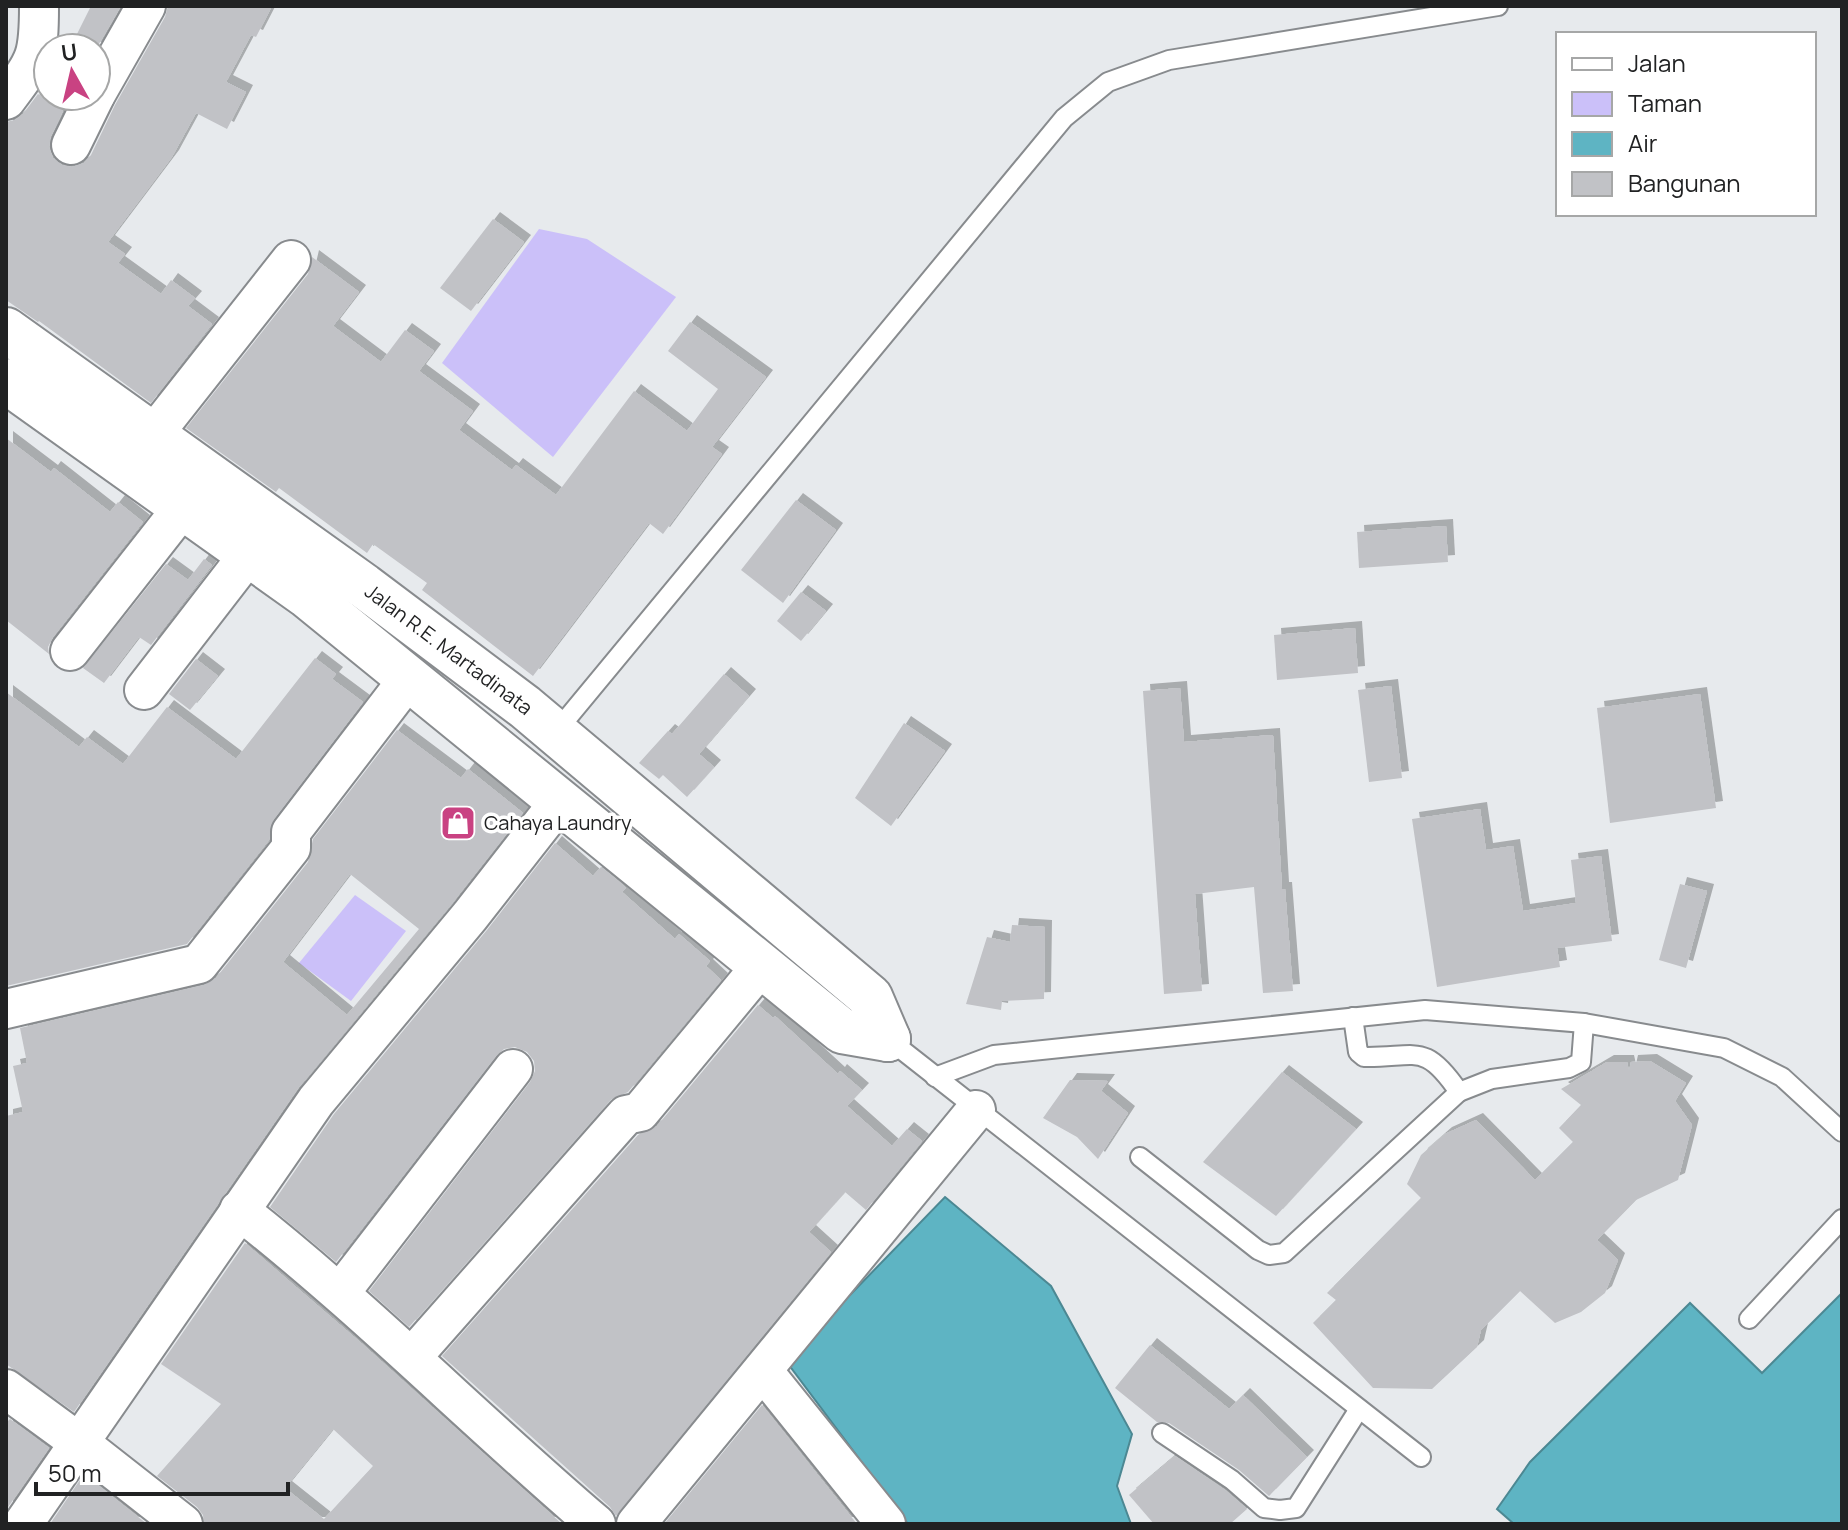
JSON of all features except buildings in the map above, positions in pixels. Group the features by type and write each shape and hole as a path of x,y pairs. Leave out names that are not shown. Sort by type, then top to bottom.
{"street":[{"path":"6,100 35,61 39,42 39,6"},
{"path":"112,65 146,6"},
{"path":"71,145 87,112"},
{"path":"153,435 291,260"},
{"name":"Jalan R.E. Martadinata","path":"6,330 364,586 540,720 870,997"},
{"path":"6,381 306,595 842,1031 888,1039"},
{"path":"70,651 183,507"},
{"path":"144,690 249,554"},
{"path":"6,1009 199,964 291,848 291,832 409,678"},
{"path":"493,747 540,720"},
{"path":"23,1524 316,1101 470,916 560,801"},
{"path":"412,1357 626,1115 640,1112 762,965"},
{"path":"842,1031 870,997 888,1039"},
{"path":"340,1293 513,1069"},
{"path":"636,1524 976,1110"},
{"path":"239,1210 340,1293 473,1417 596,1524"},
{"path":"763,1371 886,1524"},
{"path":"6,1389 183,1524"}],"lane":[{"path":"540,720 1054,130 1108,82 1169,60 1498,6"},
{"path":"935,1077 994,1055 1425,1010 1584,1023 1724,1048 1782,1077 1842,1132"},
{"path":"1353,1017 1358,1052 1364,1057 1409,1054 1424,1057 1441,1067 1459,1092"},
{"path":"1140,1157 1258,1250 1269,1255 1284,1253 1459,1092 1492,1079 1569,1068 1581,1062 1584,1023"},
{"path":"888,1039 1421,1457"},
{"path":"1749,1319 1842,1219"},
{"path":"1162,1433 1232,1480 1264,1508 1280,1510 1296,1508 1359,1409"}],"green space":[{"path":"539,229 587,239 676,297 553,457 442,363"},
{"path":"355,895 406,931 351,1001 299,963"}],"water":[{"path":"945,1197 1051,1286 1132,1434 1117,1486 1131,1524 908,1524 786,1361"},
{"path":"1842,1293 1842,1524 1514,1524 1497,1509 1530,1462 1690,1303 1762,1373"}],"place":[{"name":"Cahaya Laundry","path":"458,823"}]}
